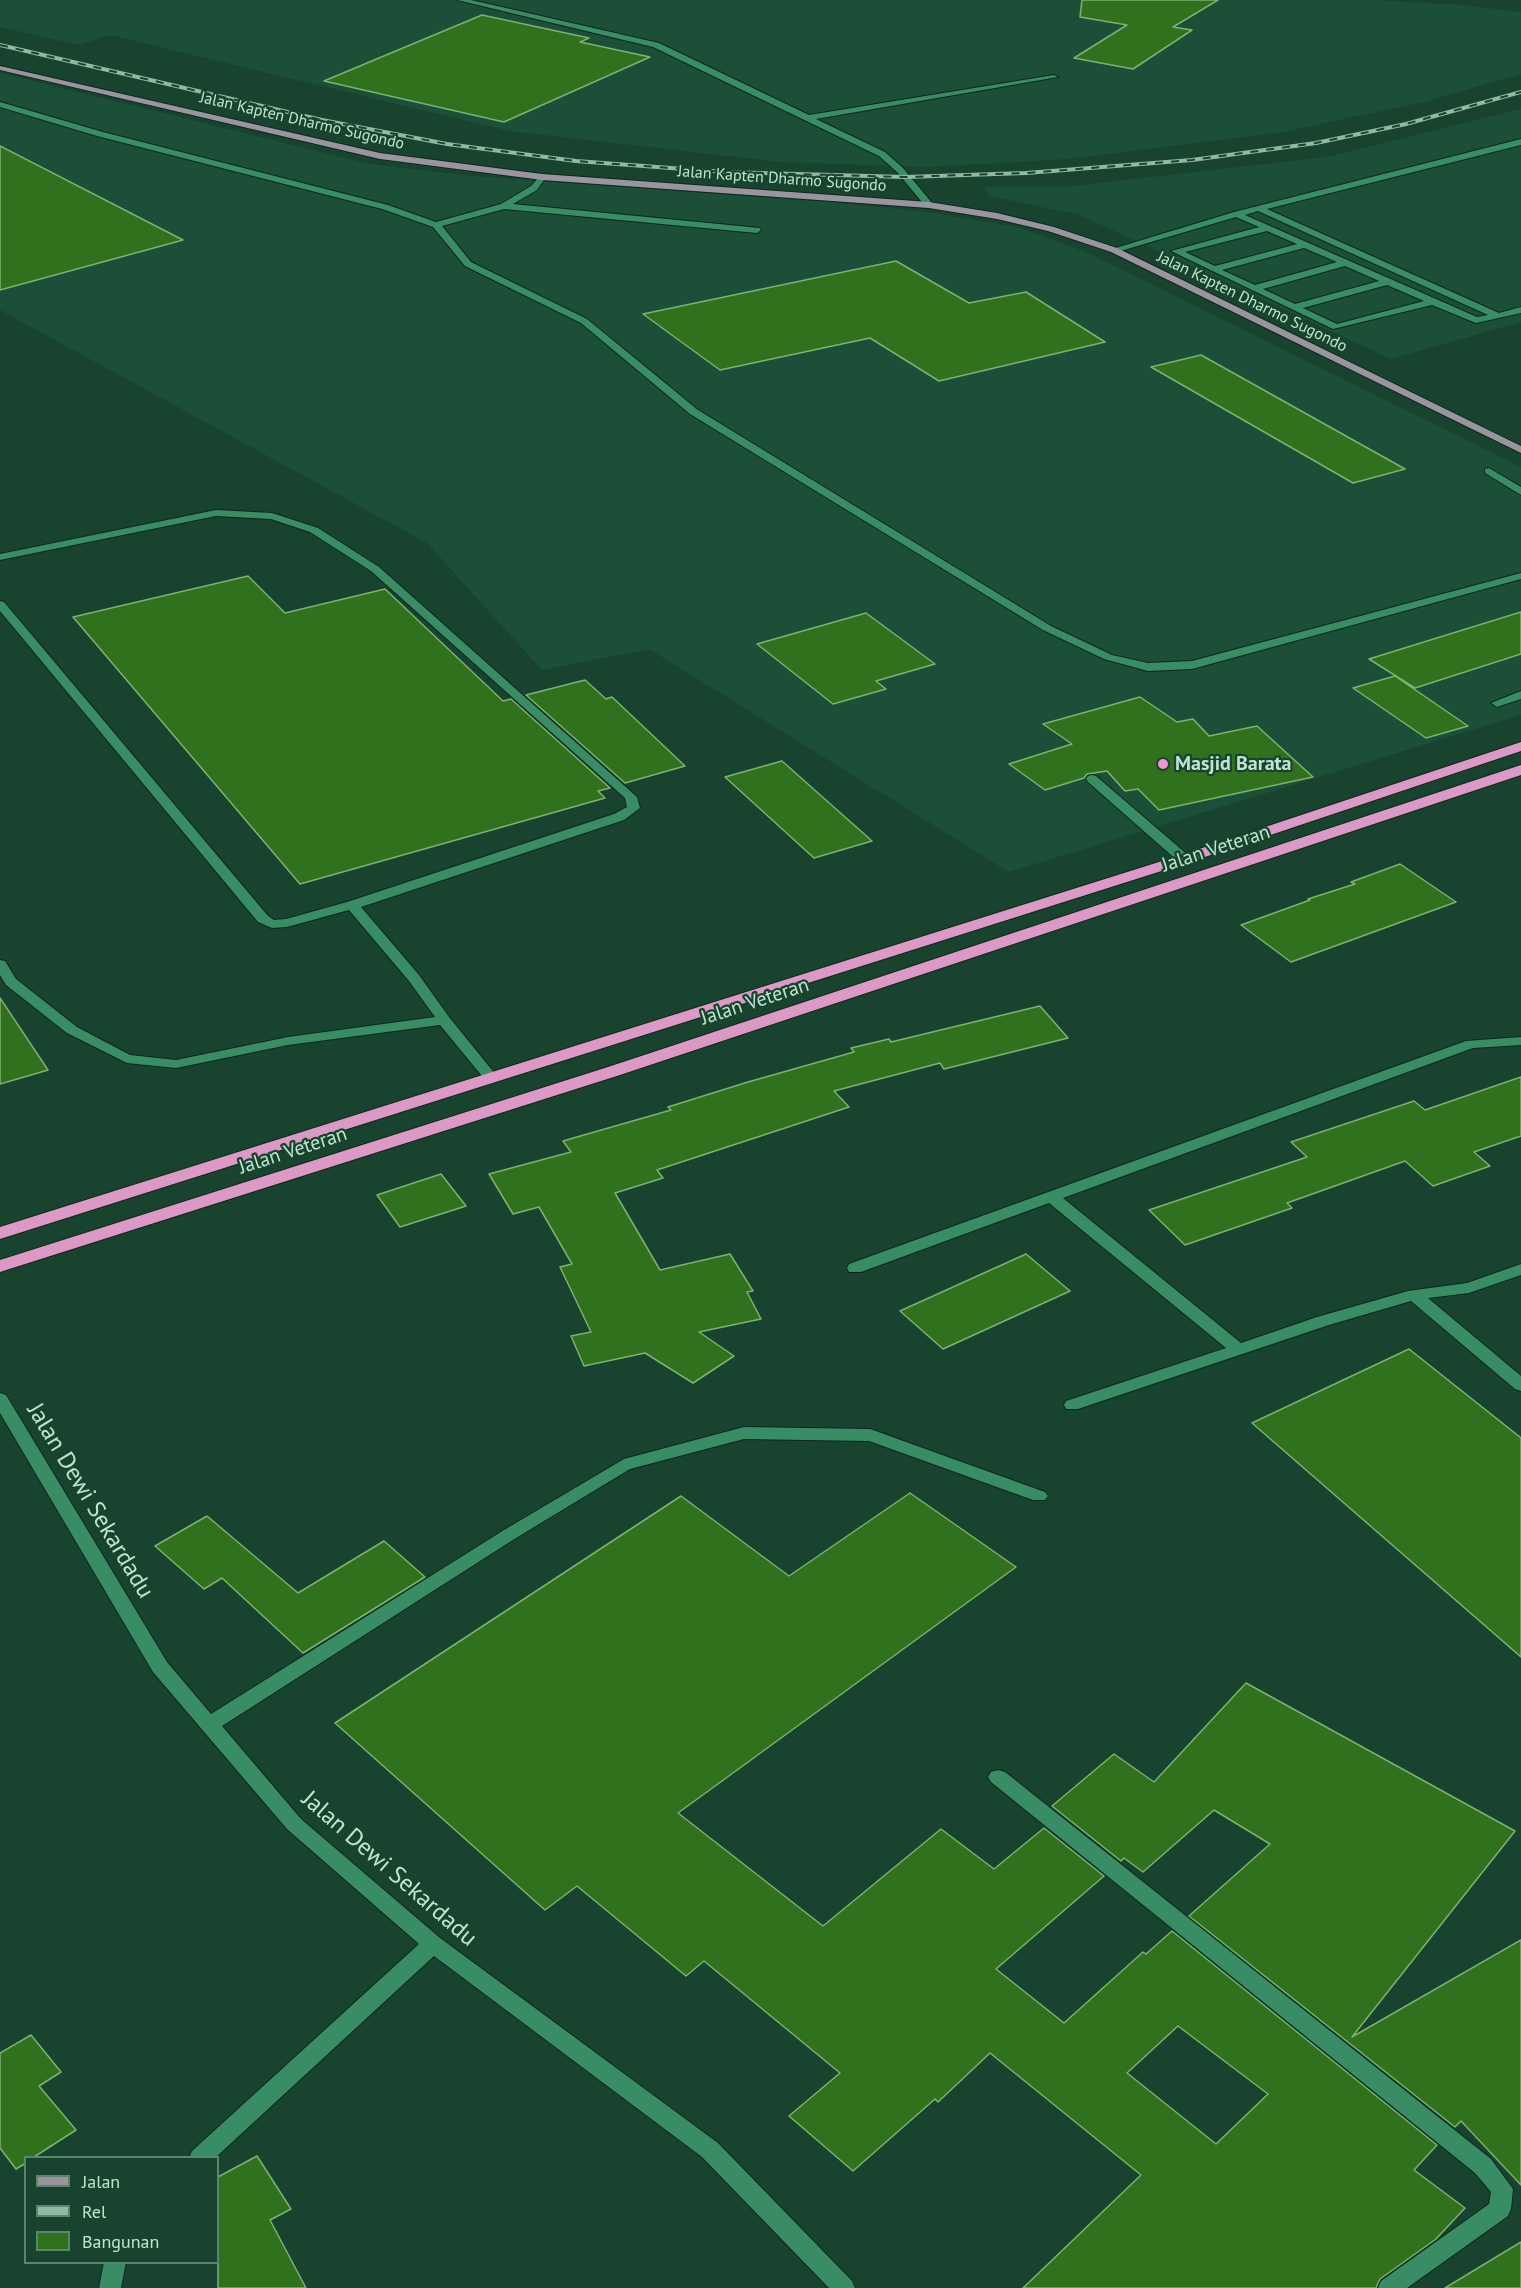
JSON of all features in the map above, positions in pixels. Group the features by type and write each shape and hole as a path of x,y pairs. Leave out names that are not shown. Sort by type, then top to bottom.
{"highway":[{"name":"Jalan Veteran","path":"0,1233 1184,859 1521,746"},
{"name":"Jalan Veteran","path":"0,1266 614,1071 1521,770"}],"main road":[{"name":"Jalan Kapten Dharmo Sugondo","path":"0,68 380,156 542,177 928,205 1008,218 1052,229 1114,250 1521,450"}],"street":[{"path":"461,0 657,45 882,154 900,170 928,205"},
{"path":"808,118 1054,77"},
{"path":"0,104 100,134 385,207 436,225 468,264 584,321 694,412 1047,628 1108,657 1148,667 1192,665 1521,576"},
{"path":"1114,250 1237,214 1521,142"},
{"path":"436,225 504,206 534,188 542,177"},
{"path":"504,206 757,230"},
{"path":"1260,209 1498,316"},
{"path":"1237,214 1476,320 1521,310"},
{"path":"1266,228 1176,251 1336,327 1433,302"},
{"path":"1214,269 1304,245"},
{"path":"1254,288 1345,263"},
{"path":"1295,307 1387,282"},
{"path":"1489,471 1521,492"},
{"path":"0,557 216,513 272,516 314,530 375,569 631,797 634,808 619,817 352,905 287,923 272,924 263,919 0,604"},
{"path":"1497,703 1521,695"},
{"path":"1092,779 1184,859"},
{"path":"352,905 414,978 444,1020 491,1078"},
{"path":"0,964 11,982 72,1030 127,1059 176,1064 288,1041 444,1020"},
{"path":"855,1268 1471,1044 1521,1041"},
{"path":"1052,1197 1237,1348"},
{"path":"1072,1405 1237,1348 1414,1295 1468,1288 1521,1269"},
{"path":"1414,1295 1521,1385"},
{"name":"Jalan Dewi Sekardadu","path":"0,1399 160,1667 294,1824 433,1944 710,2150 844,2288"},
{"path":"210,1725 510,1534 624,1465 744,1432 870,1435 1039,1496"},
{"path":"998,1777 1484,2166 1502,2189 1500,2209 1389,2288"},
{"path":"201,2156 433,1944"},
{"path":"110,2288 115,2264"}],"shaded area":[{"path":"0,0 1373,0 1462,5 1521,12 1521,74 1424,102 1283,132 1068,159 925,167 781,162 509,131 110,35 79,45 0,27"},
{"path":"0,73 370,164 473,176 828,202 927,212 1018,227 1086,252 1521,467 1521,715 1009,872 649,649 542,670 427,543 0,310"},
{"path":"1521,109 1521,322 1391,359 1080,215 989,196 985,187 1073,186 1326,157"}],"building":[{"path":"1082,0 1218,0 1173,27 1192,30 1133,69 1074,58 1127,25 1080,17"},
{"path":"482,15 589,38 580,42 650,57 504,122 324,81"},
{"path":"0,146 183,240 0,290"},
{"path":"896,261 969,303 1026,292 1105,342 939,381 870,338 720,370 643,314"},
{"path":"1201,355 1405,469 1353,483 1151,367"},
{"path":"248,576 285,613 385,589 503,701 511,699 610,788 598,791 605,798 300,884 73,617"},
{"path":"1521,612 1521,654 1415,688 1369,659"},
{"path":"866,613 935,664 876,681 886,689 833,704 757,644"},
{"path":"1395,676 1468,726 1426,738 1353,688"},
{"path":"585,680 606,699 612,697 685,766 625,783 526,695"},
{"path":"1140,697 1177,722 1193,719 1209,736 1257,726 1313,777 1159,810 1138,789 1125,791 1107,771 1087,774 1084,778 1045,790 1009,764 1072,744 1043,724"},
{"path":"782,761 872,841 814,858 725,777"},
{"path":"1400,864 1456,902 1291,962 1241,925 1355,884 1351,882"},
{"path":"0,998 48,1070 0,1084"},
{"path":"1040,1006 1068,1038 944,1069 940,1063 834,1091 849,1107 657,1170 663,1178 615,1193 660,1270 730,1254 753,1291 747,1292 761,1319 699,1332 734,1356 693,1383 645,1353 584,1366 571,1336 591,1332 560,1267 572,1264 539,1207 513,1214 489,1174 571,1152 563,1141 671,1110 668,1107 748,1082 854,1052 851,1048 889,1039 891,1042"},
{"path":"1521,1077 1521,1136 1474,1152 1490,1166 1433,1186 1405,1161 1287,1203 1292,1208 1185,1245 1149,1210 1307,1157 1291,1142 1414,1101 1425,1110"},
{"path":"441,1174 466,1206 400,1227 377,1195"},
{"path":"1026,1254 1070,1291 943,1349 900,1311"},
{"path":"1409,1349 1521,1438 1521,1657 1252,1423"},
{"path":"910,1493 1016,1567 678,1813 823,1926 941,1829 994,1869 1044,1828 1104,1876 996,1969 1064,2023 1143,1952 1146,1954 1172,1931 1437,2145 1414,2170 1465,2208 1436,2239 1380,2279 1376,2288 1023,2288 1141,2175 990,2053 938,2102 935,2099 853,2171 789,2116 840,2073 704,1961 686,1976 577,1886 545,1910 335,1723 681,1496 789,1576","holes":["1178,2026 1268,2094 1216,2144 1127,2073"]},
{"path":"207,1516 298,1593 384,1541 425,1577 303,1653 222,1578 204,1589 155,1546"},
{"path":"1246,1683 1515,1831 1352,2037 1521,1940 1521,2185 1461,2121 1455,2127 1189,1916 1270,1844 1214,1810 1143,1872 1124,1858 1121,1861 1052,1806 1114,1754 1154,1782"},
{"path":"31,2035 61,2072 39,2086 76,2130 36,2156 24,2156 24,2164 16,2169 0,2148 0,2053"},
{"path":"257,2156 291,2209 270,2220 306,2288 218,2288 219,2176"},
{"path":"1521,2242 1521,2288 1445,2288"}],"railway":[{"path":"0,45 322,120 447,144 576,161 725,172 905,177 1026,173 1192,160 1316,143 1406,124 1521,92"}],"place":[{"name":"Masjid Barata","path":"1163,764"}]}
